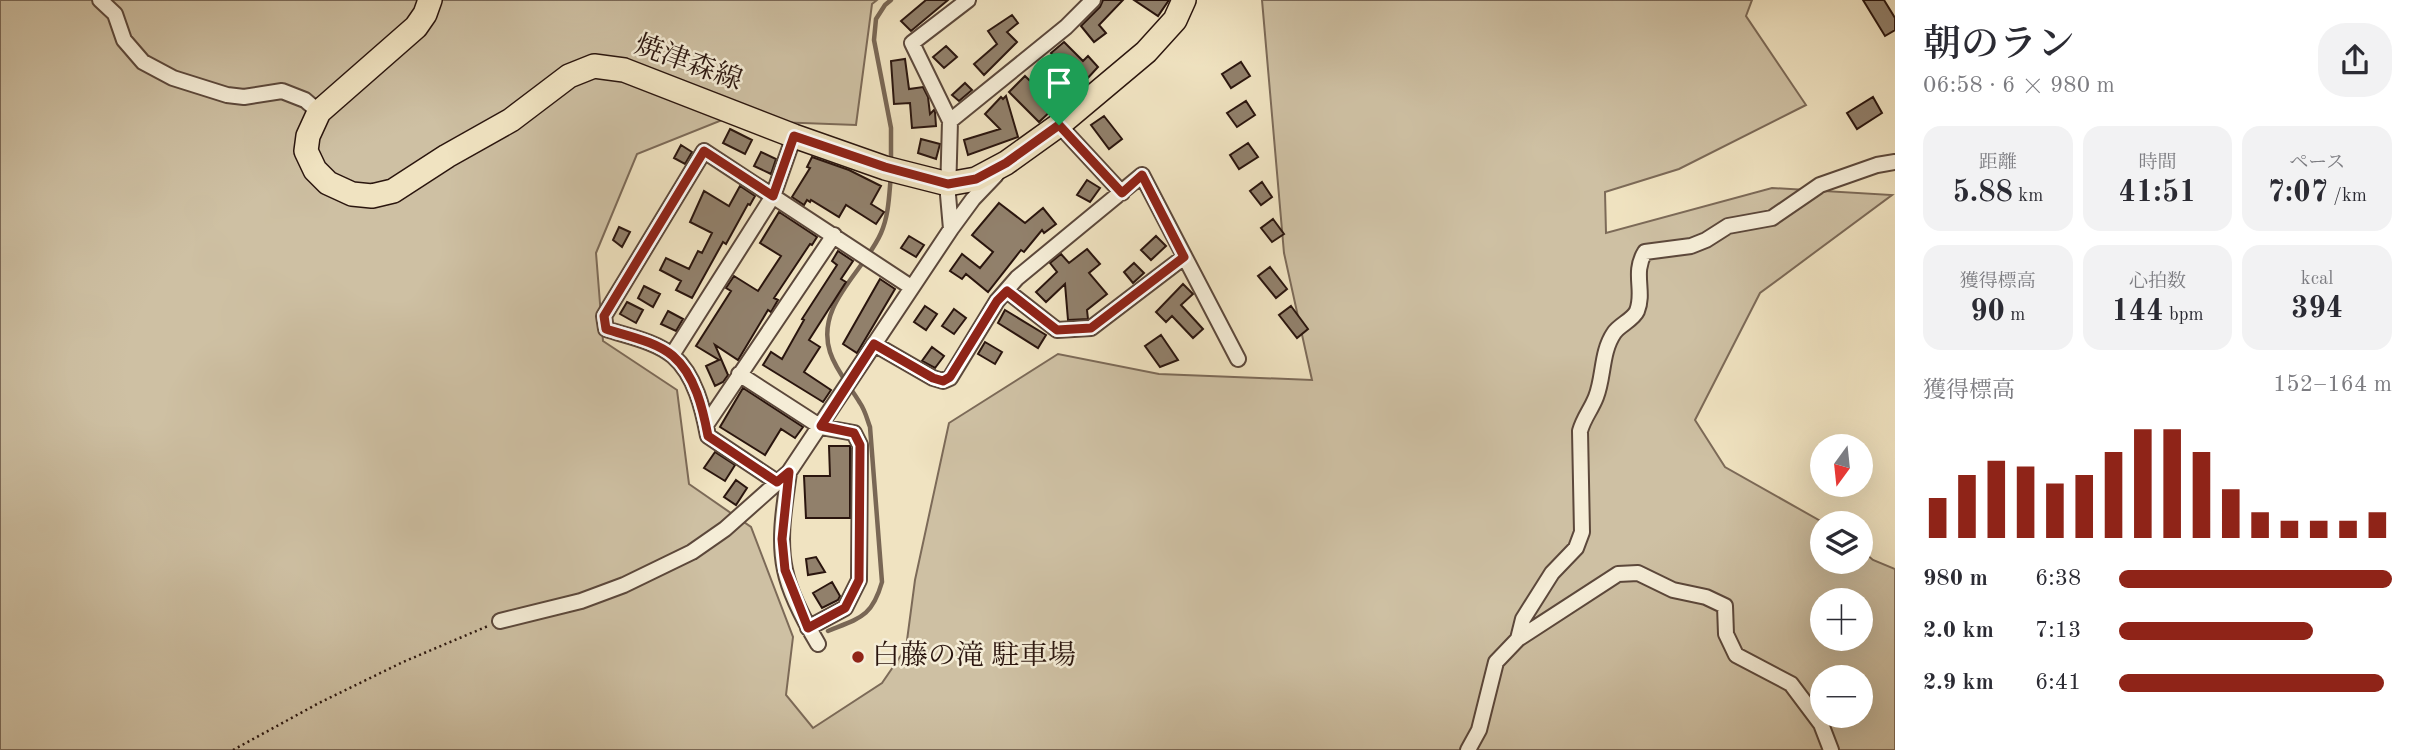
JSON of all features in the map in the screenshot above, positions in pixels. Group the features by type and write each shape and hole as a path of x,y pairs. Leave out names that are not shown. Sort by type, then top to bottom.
{"main road":[{"name":"焼津森線","path":"430,0 416,27 319,112 308,136 306,151 315,170 328,183 352,194 372,196 393,191 510,120 569,76 594,66 624,70 794,136 893,169 948,184 976,179 1006,163 1059,125 1146,52 1175,20 1184,0"}],"street":[{"path":"100,0 115,14 124,40 143,62 173,78 227,95 244,97 282,91 305,100 319,112"},
{"path":"951,229 948,184 950,121 912,43 968,0"},
{"path":"950,121 1066,27 1093,0"},
{"path":"1059,125 1122,193"},
{"path":"672,355 773,196 794,136"},
{"path":"777,482 708,436 693,382 672,355 642,340 606,329 604,316 704,151 912,286"},
{"path":"1518,639 1523,619 1552,573 1576,548 1582,532 1580,432 1584,417 1596,397 1607,346 1615,331 1636,312 1639,301 1638,263 1645,252 1691,246 1728,226 1772,218 1820,185 1877,165 1895,162"},
{"path":"500,621 580,601 624,585 692,552 725,530 789,472 951,229 1006,163"},
{"path":"874,344 933,378 943,381 950,377 997,301 1017,278 1142,175 1238,359"},
{"path":"706,425 834,235"},
{"path":"1007,291 1057,330 1091,328 1184,257"},
{"path":"739,374 821,426 854,433 860,445 861,570 856,588 845,608 808,628"},
{"path":"789,472 782,539 785,570 808,628 818,644"},
{"path":"1468,750 1479,730 1496,662 1518,639 1618,574 1638,573 1673,590 1706,597 1725,606 1726,634 1736,655 1791,684 1821,724 1831,750"}],"path":[{"path":"233,750 319,703 403,662 500,621"}],"shaded area":[{"path":"0,0 877,0 872,4 856,125 722,120 637,154 596,253 603,341 677,390 689,484 751,527 793,637 786,695 813,728 882,683 906,648 915,580 949,423 1058,354 1159,374 1312,380 1284,253 1262,0 1752,0 1746,16 1806,105 1679,169 1605,192 1606,233 1772,188 1892,195 1760,293 1695,420 1725,467 1810,515 1810,574 1873,574 1873,560 1895,569 1895,750 0,750"}],"building":[{"path":"926,0 948,0 911,31 901,21"},
{"path":"1103,0 1123,0 1099,25 1106,33 1094,42 1081,26 1100,7"},
{"path":"1134,0 1169,0 1158,16"},
{"path":"1863,0 1884,0 1895,18 1895,30 1885,36"},
{"path":"1012,15 1018,23 1007,32 1017,42 984,75 974,64 997,44 988,31"},
{"path":"1064,42 1083,61 1088,56 1098,67 1086,80 1066,60 1062,64 1051,53"},
{"path":"946,46 957,57 944,68 933,57"},
{"path":"905,59 909,89 923,87 928,97 930,114 934,110 935,112 936,126 912,128 910,103 894,104 891,61"},
{"path":"1241,62 1250,76 1231,88 1222,74"},
{"path":"1025,76 1056,106 1039,122 1009,92"},
{"path":"965,83 972,90 959,101 952,95"},
{"path":"1006,96 1018,137 968,155 964,140 1000,129 985,114 1001,97 1003,99"},
{"path":"1873,97 1882,113 1857,129 1847,113"},
{"path":"1246,101 1255,115 1237,127 1227,113"},
{"path":"1104,116 1122,139 1109,149 1091,125"},
{"path":"730,129 752,140 745,154 723,143"},
{"path":"921,139 940,144 936,159 918,153"},
{"path":"1248,143 1258,157 1239,169 1230,155"},
{"path":"681,145 692,152 685,164 674,158"},
{"path":"761,152 776,159 771,174 754,166"},
{"path":"812,157 849,170 881,186 871,204 884,212 876,224 846,205 839,217 811,200 807,200 804,205 792,197 810,168 807,167"},
{"path":"1087,180 1100,188 1090,202 1077,195"},
{"path":"1262,182 1272,197 1261,205 1250,191"},
{"path":"740,186 755,196 726,244 723,242 692,298 676,290 681,281 660,270 666,258 689,269 698,251 702,253 712,233 690,222 704,191 729,206"},
{"path":"999,203 1025,223 1043,208 1056,224 1044,233 1042,230 1024,252 1021,250 988,292 966,274 962,279 950,271 962,254 980,268 993,252 972,235"},
{"path":"779,212 817,237 774,298 778,300 771,312 768,310 738,360 715,345 728,375 723,382 715,386 706,366 719,360 696,346 731,291 726,288 734,276 758,291 781,256 760,243"},
{"path":"1273,219 1284,234 1272,242 1261,228"},
{"path":"619,227 630,232 622,247 613,240"},
{"path":"909,236 924,245 916,257 901,248"},
{"path":"1156,236 1166,246 1151,260 1141,250"},
{"path":"1087,249 1100,264 1089,273 1107,294 1087,310 1088,319 1068,320 1065,284 1046,302 1036,292 1057,272 1050,263 1061,254 1069,263"},
{"path":"838,251 853,261 841,279 846,282 809,340 820,347 804,372 831,390 823,402 763,365 771,352 782,359 804,320 802,319 837,265 832,261"},
{"path":"1134,263 1144,273 1133,283 1124,272"},
{"path":"1270,267 1287,289 1276,298 1258,276"},
{"path":"880,279 895,289 857,353 843,344"},
{"path":"1183,284 1193,294 1181,305 1203,329 1193,338 1172,316 1166,322 1156,312"},
{"path":"644,286 660,294 653,307 638,298"},
{"path":"627,302 643,310 636,323 620,314"},
{"path":"925,306 937,314 926,330 914,322"},
{"path":"1291,306 1308,329 1297,338 1279,315"},
{"path":"954,309 966,318 954,334 942,326"},
{"path":"1005,310 1046,335 1038,348 998,323"},
{"path":"668,311 683,319 676,331 661,324"},
{"path":"1161,335 1178,360 1160,367 1145,346"},
{"path":"985,342 1002,352 995,364 978,354"},
{"path":"932,347 944,356 935,368 922,361"},
{"path":"743,388 803,427 795,438 781,429 765,455 720,427"},
{"path":"829,446 850,446 850,518 806,518 804,476 830,476"},
{"path":"715,452 735,465 725,481 704,468"},
{"path":"736,480 747,488 736,505 724,497"},
{"path":"816,557 825,572 808,575 806,559"},
{"path":"832,582 840,596 838,600 822,608 813,593"}],"waterway":[{"path":"891,0 876,19 874,40 891,128 891,163"},
{"path":"828,631 863,615 874,603 882,582 870,427 862,406 839,372 830,352 827,335 835,304 884,226 891,175"}],"place":[{"name":"白藤の滝 駐車場","path":"858,657"}],"route":[{"path":"1059,125 1122,193 1142,175 1184,257 1091,328 1057,330 1007,291 997,301 950,377 943,381 874,344 821,426 854,433 860,445 859,580 845,608 808,628 785,570 782,539 789,472 777,482 708,436 693,382 682,366 672,355 642,340 606,329 604,316 704,151 773,196 794,136 885,167 948,184 976,179 1006,163 1059,125"}]}
